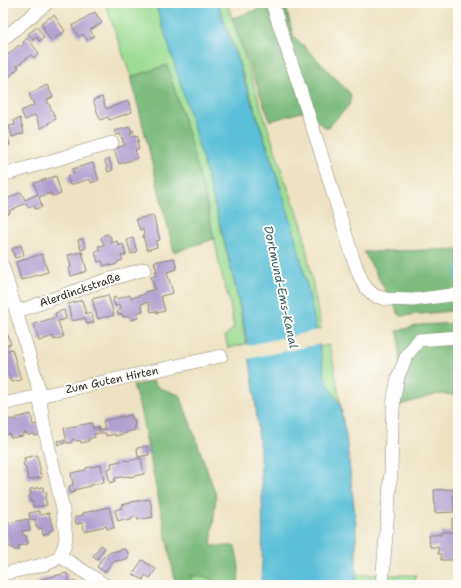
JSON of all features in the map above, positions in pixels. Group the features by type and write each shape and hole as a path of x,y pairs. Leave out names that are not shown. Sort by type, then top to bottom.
{"street":[{"path":"3,39 47,3"},
{"path":"272,3 320,150 353,258 366,288 375,296 386,299 413,300 451,295 458,296"},
{"path":"3,175 112,143"},
{"path":"3,267 37,382 44,426 63,510 66,538 60,556 53,561 3,574"},
{"name":"Alerdinckstraße","path":"16,312 100,282 145,269"},
{"path":"382,585 391,471 394,397 398,377 407,355 419,340 458,337"},
{"name":"Zum Guten Hirten","path":"3,404 221,356"},
{"path":"60,556 104,585"}],"green space":[{"path":"105,3 155,3 181,83 204,164 234,281 246,344 228,348 225,336 234,328 230,304 221,272 206,199 167,66 131,77"},
{"path":"218,3 227,3 285,180 302,225 321,329 316,330 308,288 286,206 260,124"},
{"path":"278,3 285,3 293,35 349,92 351,96 349,105 327,129 305,111 270,121 232,18"},
{"path":"167,65 193,151 214,239 174,252 131,77"},
{"path":"458,249 458,311 400,316 364,252"},
{"path":"458,323 458,395 438,394 400,405 399,338 397,331 420,325"},
{"path":"329,345 342,412 326,381 323,368 319,347"},
{"path":"153,381 159,388 180,395 216,495 211,546 235,546 239,567 238,585 214,585 212,579 190,575 193,585 176,585 139,404 133,386"},
{"path":"190,575 212,579 214,585 193,585"},
{"path":"356,575 416,575 414,585 356,585"}],"water":[{"name":"Dortmund-Ems-Kanal","path":"155,3 218,3 293,227 312,307 325,376 340,405 346,436 356,524 356,585 261,585 263,530 260,449 245,334 207,174"}],"pier":[{"path":"318,330 320,344 247,359 245,346"}],"building":[{"path":"95,12 102,23 90,30 94,36 87,40 83,34 79,37 72,26"},
{"path":"54,15 65,31 51,41 41,23"},
{"path":"37,27 44,38 39,41 37,37 33,40 28,34"},
{"path":"27,38 39,53 34,58 31,55 17,66 19,67 7,79 8,81 3,86 3,59 19,45 21,47"},
{"path":"47,85 53,97 47,100 56,119 41,128 35,115 25,120 21,111 34,105 29,94"},
{"path":"102,97 106,109 128,101 132,112 109,120 108,117 100,120 93,100"},
{"path":"20,118 24,133 12,137 9,126 15,125 14,120"},
{"path":"130,127 131,131 133,130 134,132 130,133 131,136 137,135 139,141 137,142 139,149 135,150 138,158 119,164 114,149 125,145 125,143 122,142 123,138 122,139 120,134 116,135 114,131"},
{"path":"6,130 10,145 3,147 3,131"},
{"path":"109,159 113,170 108,172 105,161"},
{"path":"93,163 99,180 91,183 90,179 70,185 67,176 74,174 72,169"},
{"path":"56,176 61,194 52,196 51,193 39,197 42,207 35,209 34,205 28,207 26,203 9,211 10,213 4,216 3,190 7,199 21,192 25,200 38,194 34,183"},
{"path":"153,215 160,240 156,241 157,247 147,250 143,236 143,229 140,230 136,219"},
{"path":"107,234 111,238 111,243 117,241 119,246 123,244 126,255 121,256 123,260 117,262 117,264 104,266 102,261 98,262 95,252 100,251 98,246 104,245 101,238"},
{"path":"133,238 137,252 131,254 127,240"},
{"path":"83,239 86,248 81,250 78,240"},
{"path":"21,245 24,255 15,258 12,249"},
{"path":"82,252 87,271 71,276 69,268 71,267 68,255"},
{"path":"42,254 48,272 21,280 16,262"},
{"path":"174,258 177,269 167,272 173,293 161,296 165,311 157,313 156,311 151,312 148,302 141,304 143,311 137,313 138,318 131,320 130,316 123,317 122,314 118,315 117,311 121,309 120,305 115,306 113,298 116,297 116,299 130,295 131,298 155,289 151,277 157,275 154,262"},
{"path":"108,295 114,315 98,319 92,299"},
{"path":"82,300 86,314 91,312 94,322 87,324 85,318 72,321 68,304"},
{"path":"64,310 66,319 58,321 63,337 54,340 53,336 39,341 34,324 56,317 55,313"},
{"path":"8,335 11,344 3,346 3,337"},
{"path":"12,349 21,380 11,382 8,373 3,375 3,352"},
{"path":"31,414 33,425 38,424 40,435 28,435 26,433 23,434 23,436 11,438 10,434 3,435 3,417 7,416 8,420 16,420 16,418"},
{"path":"131,415 133,420 134,419 135,430 115,436 115,434 106,436 106,433 94,434 95,437 88,439 89,441 81,443 80,440 77,441 73,439 71,443 67,443 64,428 92,423 93,428 98,427 99,431 105,429 103,421"},
{"path":"64,440 65,443 58,445 57,441"},
{"path":"147,446 149,455 138,457 137,448"},
{"path":"37,455 40,474 42,477 29,480 26,468 23,464 25,462 24,458"},
{"path":"141,458 144,474 115,478 115,481 110,483 107,469 112,468 111,463"},
{"path":"101,465 104,482 74,490 75,492 70,493 69,486 73,485 71,473"},
{"path":"43,487 44,493 46,492 47,496 45,497 47,505 34,507 32,501 30,502 30,489"},
{"path":"453,489 454,512 435,513 434,490"},
{"path":"150,499 153,517 138,520 137,517 127,521 124,519 118,521 115,510 122,508 121,505"},
{"path":"109,507 114,528 107,529 106,526 84,531 83,523 76,524 75,517 83,515 83,513"},
{"path":"39,511 40,515 49,513 53,530 43,535 42,528 38,529 36,527 36,519 30,520 29,513"},
{"path":"28,519 30,530 22,531 23,535 26,536 28,544 18,546 19,550 15,550 9,546 4,524"},
{"path":"452,519 458,519 458,528 452,528"},
{"path":"441,532 454,532 453,554 458,554 458,565 453,565 453,560 441,560 441,554 438,554 438,547 430,547 429,535 441,535"},
{"path":"101,545 105,548 98,559 93,556"},
{"path":"125,549 128,552 127,559 112,562 105,572 97,567 104,556 108,553"},
{"path":"142,560 156,569 150,578 145,575 143,580 133,574"},
{"path":"67,573 69,582 75,582 80,585 35,585 39,583 38,580"}],"waterway":[{"path":"456,280 458,265"}]}
